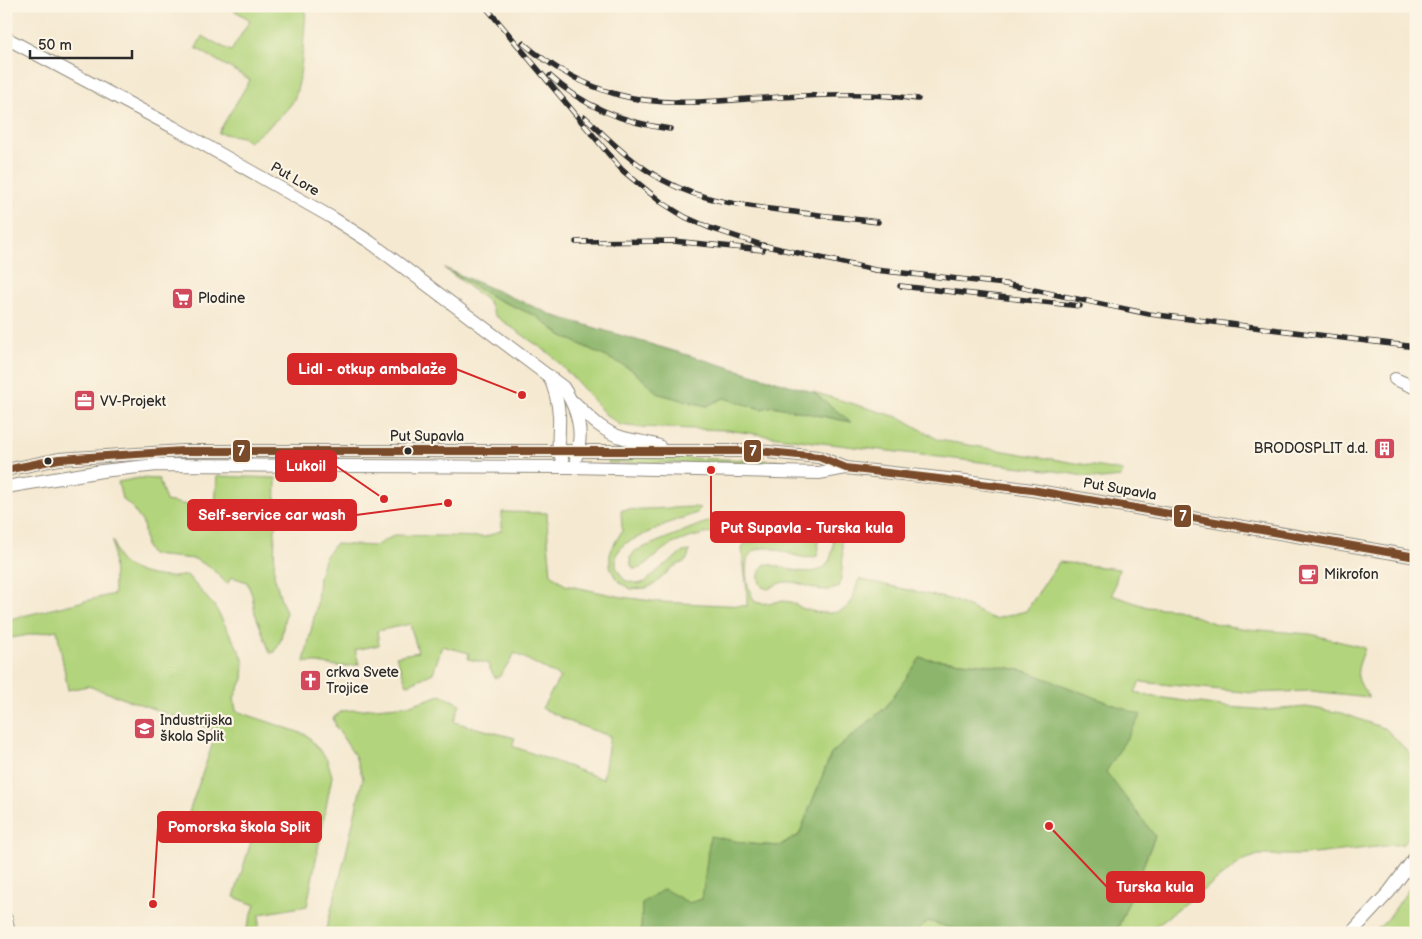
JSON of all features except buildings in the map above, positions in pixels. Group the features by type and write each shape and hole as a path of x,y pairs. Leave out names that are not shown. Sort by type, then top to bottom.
{"street":[{"name":"Put Lore","path":"6,38 173,127 331,217 370,242 550,376 563,387 571,399 579,423 578,450 571,467"},
{"path":"550,376 556,392 558,405 561,457 571,467"},
{"path":"1395,379 1416,388"},
{"path":"571,399 609,433 676,450"},
{"name":"Put Supavla","path":"6,470 59,459 183,451 758,451 819,457 846,468 1032,490 1416,557"},
{"name":"Put Supavla","path":"6,486 102,470 158,465 571,467 819,473 846,468"},
{"path":"1351,933 1389,892 1416,856"},
{"path":"6,919 9,933"}],"green space":[{"path":"227,6 298,6 306,11 300,73 292,103 272,124 249,142 242,137 218,133 250,80 196,48 202,36 231,51 250,20"},
{"path":"444,268 494,298 536,316 561,335 631,369 659,394 706,406 724,398 761,409 773,406 850,422 813,392 901,418 939,440 1123,471 1121,477 1101,479 1055,471 727,430 620,425 605,414 550,354 494,315 489,302"},
{"path":"444,268 555,316 813,392 851,422 773,406 761,409 724,398 707,406 659,394 631,369 561,335 536,316 494,298"},
{"path":"608,456 789,461 790,463 608,463"},
{"path":"217,476 276,478 274,575 286,611 281,639 275,652 270,653 255,613 252,595 247,582 232,577 227,584 211,568 195,559 151,555 146,547 143,523 130,505 122,499 118,482 139,478 159,479 166,501 215,510"},
{"path":"700,508 697,513 668,523 624,544 616,555 616,567 624,580 638,584 645,582 683,552 690,551 686,561 673,567 655,584 646,588 631,589 615,577 610,566 610,551 622,531 621,510"},
{"path":"502,512 547,513 551,574 565,585 622,597 659,602 747,606 742,548 744,544 781,535 801,534 817,538 819,548 817,556 799,557 763,548 755,550 748,557 747,580 755,602 786,601 821,613 834,613 845,609 851,603 859,579 953,600 994,619 1026,611 1059,562 1119,569 1112,595 1147,607 1176,609 1216,624 1247,629 1310,634 1365,648 1358,669 1358,678 1369,697 1311,691 1252,693 1140,682 1135,692 1149,696 1228,707 1269,710 1306,707 1342,713 1386,729 1416,760 1416,828 1403,844 1305,855 1258,855 1242,861 1146,933 1116,933 1155,836 1026,671 992,665 921,658 885,708 831,754 799,835 780,846 750,844 702,899 689,903 642,903 641,933 325,933 345,858 363,778 355,756 336,727 333,718 342,711 410,705 441,695 460,704 454,722 515,738 512,746 603,779 610,736 575,724 542,708 560,677 515,653 500,676 495,678 487,663 468,659 469,653 442,646 433,673 407,685 396,656 418,652 410,624 377,631 379,645 355,650 359,664 337,666 304,662 317,604 319,577 325,556 335,544 375,546 395,535 485,537 502,530"},
{"path":"757,513 818,513 831,521 837,528 842,547 843,558 839,587 826,590 787,582 779,583 768,589 760,584 760,572 765,564 810,572 825,566 830,559 833,545 829,530 820,523 805,520 703,534 670,545 640,568 634,569 631,565 630,558 635,551 701,524 723,518"},
{"path":"113,540 119,559 125,564 151,575 171,577 187,575 215,607 242,656 244,664 243,679 234,698 236,711 307,735 327,759 332,776 307,906 260,914 258,933 245,933 255,905 234,897 253,835 189,812 217,731 88,686 68,690 57,630 6,639 6,620 114,594"},
{"path":"920,658 992,665 1026,671 1141,715 1106,772 1155,836 1116,933 958,933 957,930 928,921 916,933 641,933 642,903 664,889 689,903 702,899 710,836 750,844 779,846 799,835 831,754 885,708"},
{"path":"1416,879 1416,889 1412,891 1409,901 1416,909 1416,933 1373,933 1387,920"},
{"path":"928,921 957,930 958,933 916,933"}],"railway":[{"path":"485,6 622,170 661,202 685,217 710,228 762,245 875,270 1005,284 1149,314 1416,347"},
{"path":"523,43 556,67 593,86 619,95 650,101 683,102 854,95 918,99"},
{"path":"550,76 577,97 606,112 637,123 670,129"},
{"path":"585,117 615,146 640,165 664,181 697,195 750,206 878,222"},
{"path":"576,242 673,241 763,250"},
{"path":"900,286 1080,306"}],"transit line":[{"name":"7","path":"6,470 59,459 183,451 758,451 819,457 846,468 1032,490 1416,557"}],"place":[{"name":"Plodine","path":"182,298"},
{"name":"Lidl - otkup ambalaže","path":"522,395"},
{"name":"VV-Projekt","path":"84,401"},
{"name":"BRODOSPLIT d.d.","path":"1384,448"},
{"name":"Put Supavla - Turska kula","path":"711,470"},
{"name":"Lukoil","path":"384,499"},
{"name":"Self-service car wash","path":"448,503"},
{"name":"Mikrofon","path":"1308,574"},
{"name":"crkva Svete Trojice","path":"310,680"},
{"name":"Industrijska škola Split","path":"144,728"},
{"name":"Turska kula","path":"1049,826"},
{"name":"Pomorska škola Split","path":"153,904"}]}
